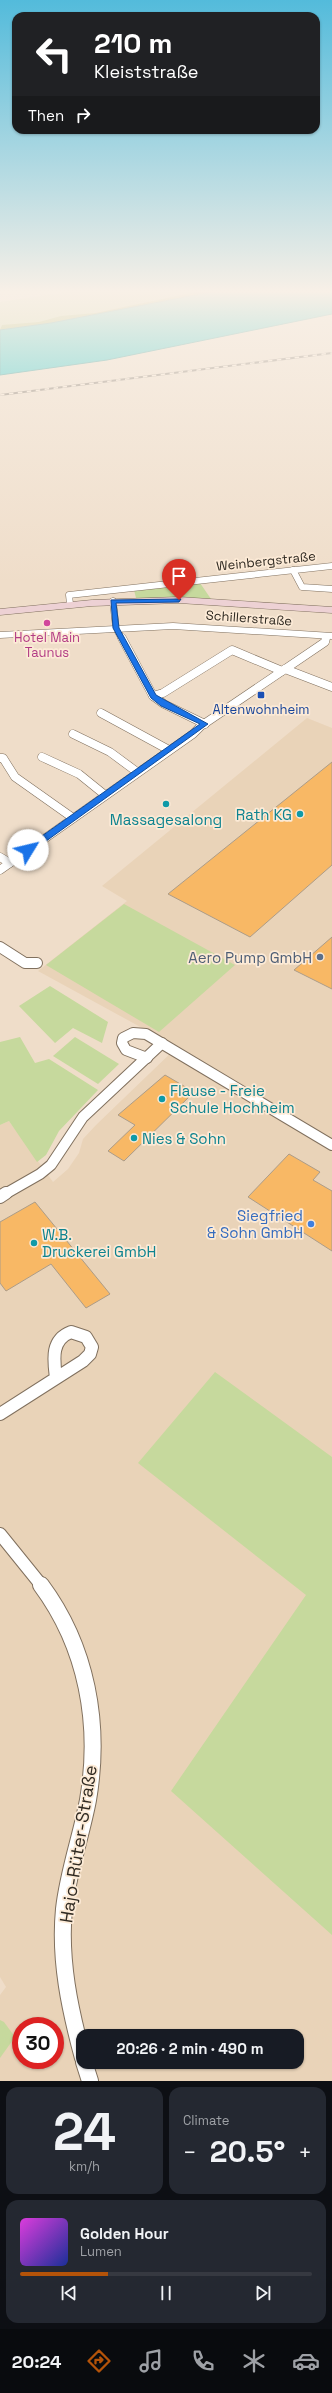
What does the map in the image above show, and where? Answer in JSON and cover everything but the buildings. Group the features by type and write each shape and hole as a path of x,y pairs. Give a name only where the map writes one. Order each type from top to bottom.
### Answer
{"main road":[{"path":"0,612 113,601 204,601 332,610"}],"street":[{"name":"Weinbergstraße","path":"70,604 69,595 332,566"},
{"path":"292,570 302,587 332,589"},
{"path":"113,601 116,628 153,696 164,704 205,724"},
{"name":"Schillerstraße","path":"0,635 173,626 329,636"},
{"path":"0,870 205,724 325,642 329,636"},
{"path":"153,696 166,692 232,650 332,687"},
{"path":"101,713 169,750"},
{"path":"73,734 110,752 138,772"},
{"path":"42,757 79,774 105,795"},
{"path":"2,758 15,777 73,818"},
{"path":"0,857 10,863"},
{"path":"0,947 25,963 37,963"},
{"path":"147,1058 126,1050 122,1043 123,1038 127,1034 139,1032 162,1043 332,1145"},
{"path":"0,1197 40,1174 51,1165 83,1117 162,1043"},
{"path":"0,1414 56,1378"},
{"name":"Hajo-Rüter-Straße","path":"0,1534 60,1611 76,1647 88,1697 92,1734 90,1784 64,1910 64,1964 70,2012 76,2033"},
{"path":"86,2069 90,2081"}],"shaded area":[{"path":"307,718 332,728 332,2081 0,2081 0,1995 6,1987 0,1977 0,1125 9,1121 53,1182 68,1169 79,1153 83,1139 177,1047 38,971 127,901 102,886"}],"green space":[{"path":"200,583 211,599 136,598 134,590"},
{"path":"124,904 235,965 159,1032 46,965"},
{"path":"50,986 108,1022 102,1043 73,1028 55,1043 19,1006"},
{"path":"20,1037 35,1063 49,1059 98,1090 59,1131 46,1155 37,1162 9,1121 0,1125 0,1042"},
{"path":"75,1037 119,1064 98,1084 53,1056"},
{"path":"215,1372 332,1457 332,1935 171,1791 306,1595 138,1463"},
{"path":"0,2020 4,2022 12,2033 12,2041 0,2058"}],"railway":[{"path":"0,395 54,388"}],"place":[{"name":"Hotel Main Taunus","path":"47,623"},
{"name":"Altenwohnheim","path":"261,695"},
{"name":"Massagesalong","path":"166,804"},
{"name":"Rath KG","path":"300,814"},
{"name":"Aero Pump GmbH","path":"320,957"},
{"name":"Flause - Freie Schule Hochheim","path":"162,1099"},
{"name":"Nies & Sohn","path":"134,1138"},
{"name":"Siegfried & Sohn GmbH","path":"311,1224"},
{"name":"W.B. Druckerei GmbH","path":"34,1243"}],"route":[{"path":"28,850 205,724 155,699 147,687 116,628 113,601 179,600"}]}
